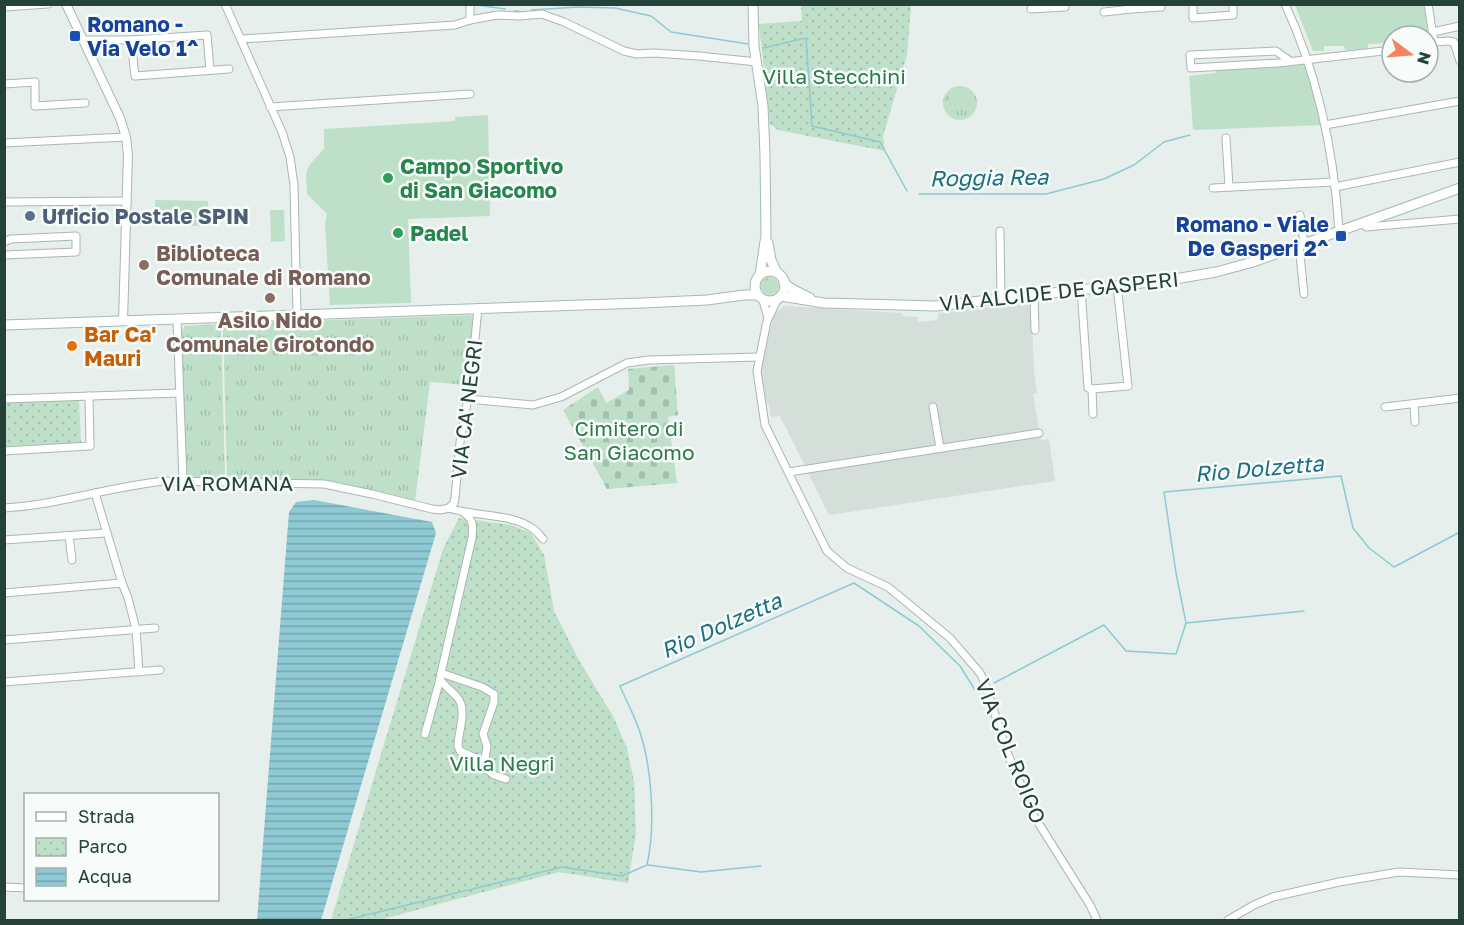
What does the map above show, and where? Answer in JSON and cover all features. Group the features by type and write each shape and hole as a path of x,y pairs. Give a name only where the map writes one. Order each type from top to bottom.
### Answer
{"main road":[{"path":"753,4 754,46 763,106 766,235 762,269 758,278 760,297"},
{"name":"VIA ALCIDE DE GASPERI","path":"779,298 824,303 915,306 1034,296 1216,272 1234,268 1460,188"},
{"path":"4,325 712,299 744,294 773,301 779,298 784,283 771,261 766,235"},
{"path":"712,299 744,289 768,272 777,273"},
{"name":"VIA ALCIDE DE GASPERI","path":"784,283 824,303"}],"street":[{"path":"4,7 48,4"},
{"path":"66,4 85,40 120,118 126,137 128,155 123,321"},
{"path":"225,4 285,140 292,166 297,315"},
{"path":"470,4 470,20"},
{"path":"1031,9 1065,7 1065,4"},
{"path":"1193,4 1193,18 1233,15 1233,4"},
{"path":"1285,4 1307,59 1325,125 1339,230"},
{"path":"1428,4 1432,24"},
{"path":"1104,12 1131,7 1161,7"},
{"path":"240,39 455,25 497,15 542,14 552,16 630,53 699,56 757,62"},
{"path":"1440,30 1460,26"},
{"path":"85,40 131,40 207,35 210,70"},
{"path":"131,40 135,76 229,69"},
{"path":"1440,41 1454,42 1460,61"},
{"path":"1290,61 1276,51 1190,55 1191,68 1278,63 1380,51"},
{"path":"1278,63 1282,55"},
{"path":"4,84 35,82 35,106 84,103"},
{"path":"270,107 470,94"},
{"path":"1325,125 1460,100"},
{"path":"4,143 126,137"},
{"path":"1226,138 1229,187"},
{"path":"1213,188 1334,184 1460,162"},
{"path":"4,202 127,201"},
{"path":"1300,215 1304,294"},
{"path":"1363,223 1366,226 1381,226 1460,219"},
{"path":"1000,231 1001,299"},
{"path":"4,242 11,239 76,236 76,252 4,255"},
{"path":"1081,289 1087,385 1092,389 1128,386 1117,285"},
{"path":"1034,296 1035,330"},
{"name":"VIA COL ROIGO","path":"760,297 768,318"},
{"name":"VIA COL ROIGO","path":"779,298 768,318 758,357 757,371 765,425 827,550 847,568 888,587 950,638 980,672 986,684 1006,752 1034,816 1097,921"},
{"name":"VIA CA' NEGRI","path":"449,508 455,498 459,442 468,399 478,308"},
{"path":"177,319 183,481"},
{"path":"468,399 533,405 561,397 627,363 649,360 758,357"},
{"path":"1092,389 1093,414"},
{"path":"4,399 179,393"},
{"path":"4,451 90,446 89,396"},
{"path":"1385,407 1460,398"},
{"path":"1414,404 1415,422"},
{"path":"933,407 940,448"},
{"path":"789,472 1039,433"},
{"name":"VIA ROMANA","path":"4,508 37,505 147,483 183,481 324,484 432,509 449,508 464,513 520,522 533,528 543,539"},
{"path":"95,494 128,598 135,629 139,672"},
{"path":"425,734 472,538 473,524 464,513"},
{"path":"4,540 106,533"},
{"path":"69,536 72,560"},
{"path":"4,593 122,583"},
{"path":"4,640 155,628"},
{"path":"4,682 160,670"},
{"path":"440,676 482,687 494,694 494,702 483,734 488,746 485,758 487,766"},
{"path":"440,676 445,687 459,700 460,751 480,760 494,775 506,779"},
{"path":"1228,921 1254,905 1274,897 1339,882 1399,872 1460,875"},
{"path":"4,887 24,888"}],"shaded area":[{"path":"1031,302 1037,393 1033,394 1041,440 1049,439 1055,481 829,515 780,416 771,417 769,405 764,400 761,367 775,310 778,311 784,306 902,313 902,316 918,317 918,322 937,320 939,313"}],"green space":[{"name":"Villa Stecchini","path":"801,5 911,5 907,55 883,136 885,151 778,130 770,124 759,24 802,21"},
{"path":"1295,5 1427,5 1429,24 1380,24 1380,43 1368,44 1368,49 1345,50 1344,46 1324,46 1324,51 1313,51"},
{"path":"1305,63 1323,125 1193,130 1189,76 1216,73 1216,68"},
{"path":"960,86 972,91 977,103 972,115 960,120 948,115 943,103 948,91"},
{"path":"488,115 490,216 408,219 411,303 330,305 325,224 327,214 307,194 306,178 310,165 324,149 324,129 455,121 455,117"},
{"path":"155,200 208,201 208,226 155,225"},
{"path":"270,210 284,210 285,241 271,242"},
{"path":"770,277 778,282 779,286 774,294 770,295 762,290 761,286 766,278"},
{"path":"470,315 474,323 468,383 466,385 430,382 415,501 342,483 227,479 223,324"},
{"path":"221,324 225,479 188,478 186,474 181,331 184,326"},
{"name":"Cimitero di San Giacomo","path":"674,365 678,415 668,417 677,483 607,489 563,410 598,387 606,403 629,390 628,369"},
{"path":"79,400 81,444 5,446 4,402"},
{"name":"Villa Negri","path":"459,518 511,525 531,533 544,555 554,611 580,662 613,716 627,748 634,782 636,834 628,883 559,872 379,920 331,920 443,549"}],"water":[{"path":"314,500 432,522 436,533 321,920 257,920 289,512 296,502"}],"waterway":[{"name":"Roggia Rea","path":"477,5 505,9"},
{"name":"Roggia Rea","path":"531,10 578,7 615,8 651,16 671,32 748,44"},
{"name":"Roggia Rea","path":"514,11 524,12"},
{"name":"Roggia Rea","path":"763,48 806,38 812,126 880,142 907,191"},
{"name":"Roggia Rea","path":"919,194 1046,194 1104,179 1134,165 1164,142 1190,135"},
{"name":"Rio Dolzetta","path":"1186,623 1164,492 1341,476 1353,528 1369,548 1394,567 1460,532"},
{"name":"Rio Dolzetta","path":"346,920 562,867 622,876 647,865 652,813 649,775 642,739 620,686 854,583 919,626 960,666 975,690"},
{"name":"Rio Dolzetta","path":"994,683 1104,625 1126,651 1176,654 1186,623 1304,611"},
{"name":"Rio Dolzetta","path":"648,865 701,872 761,866"}],"place":[{"name":"Romano - Via Velo 1^","path":"75,36"},
{"name":"Campo Sportivo di San Giacomo","path":"388,178"},
{"name":"Ufficio Postale SPIN","path":"30,216"},
{"name":"Padel","path":"398,233"},
{"name":"Romano - Viale De Gasperi 2^","path":"1341,236"},
{"name":"Biblioteca Comunale di Romano","path":"144,265"},
{"name":"Asilo Nido Comunale Girotondo","path":"270,298"},
{"name":"Bar Ca' Mauri","path":"72,346"}]}
